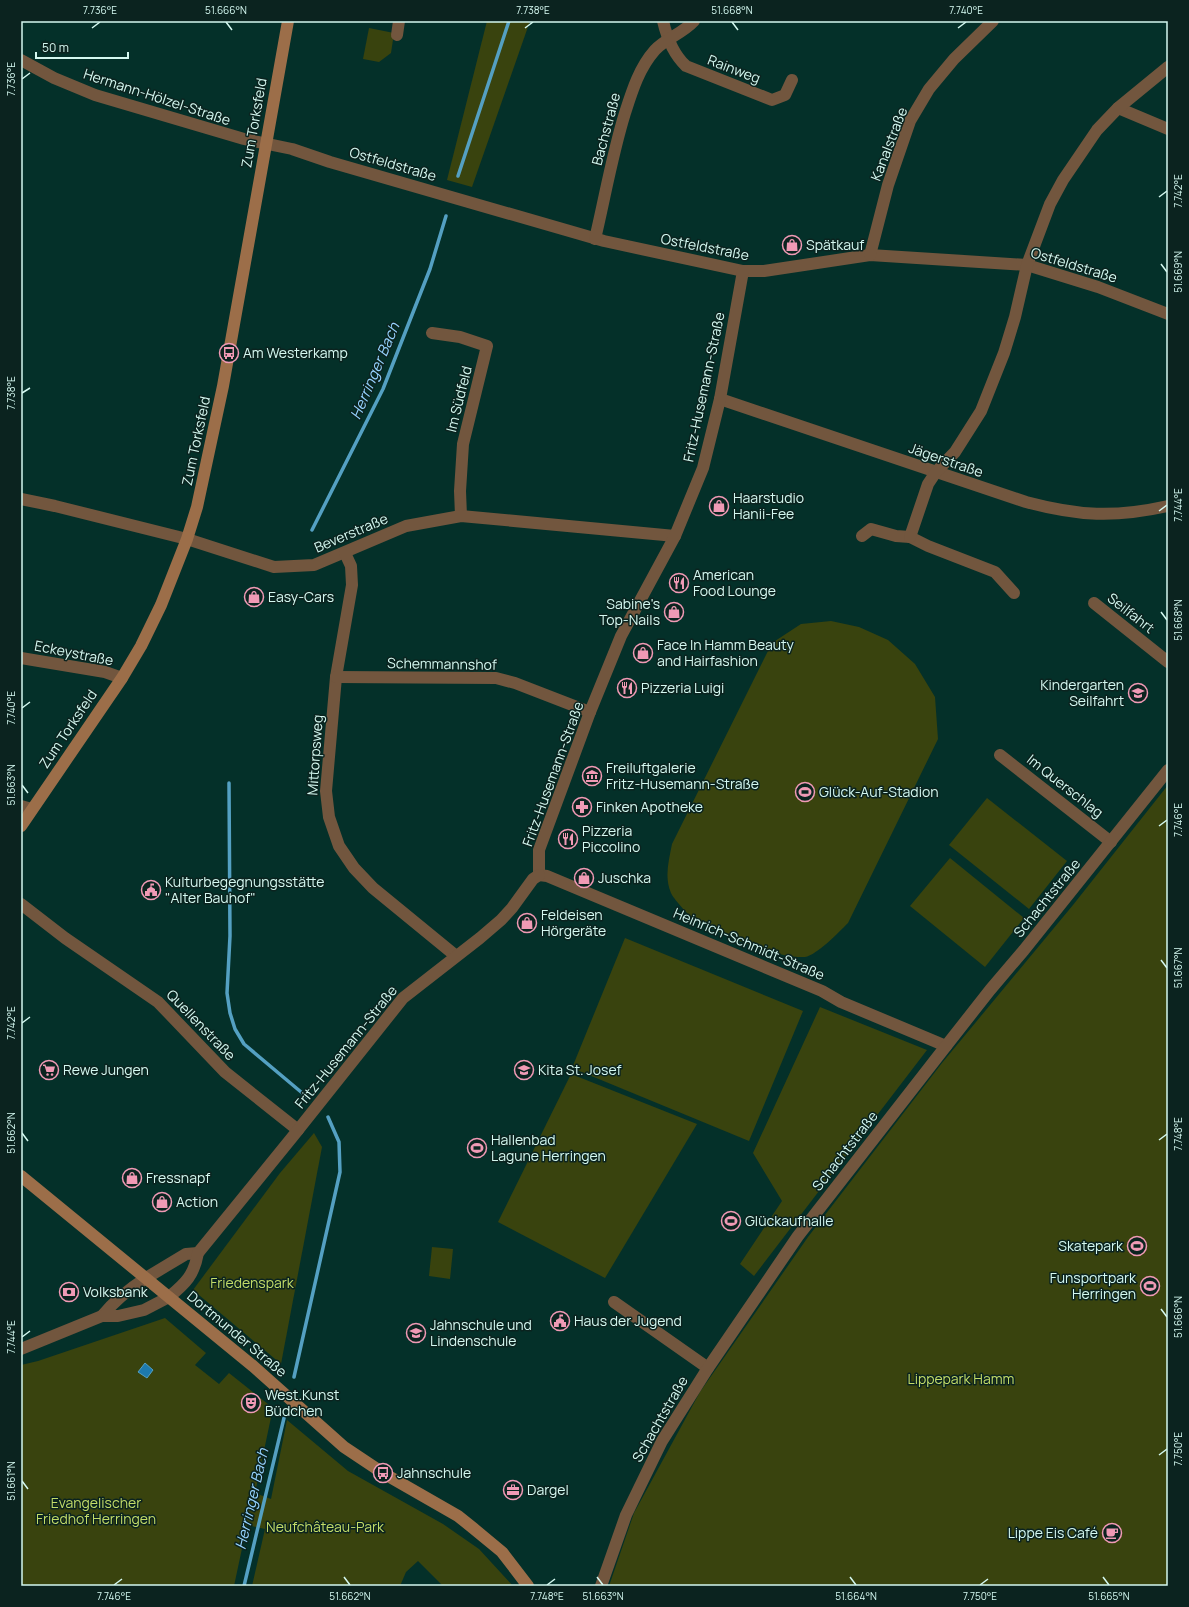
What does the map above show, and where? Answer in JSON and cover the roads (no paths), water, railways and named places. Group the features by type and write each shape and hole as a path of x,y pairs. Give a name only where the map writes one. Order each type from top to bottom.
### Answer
{"main road":[{"name":"Zum Torksfeld","path":"21,826 26,808 122,678 141,646 161,605 187,539 197,507 223,386 288,21"},
{"name":"Dortmunder Straße","path":"21,1176 257,1369 344,1447 383,1473 458,1516 473,1528 502,1552 528,1586"}],"street":[{"path":"397,35 399,21"},
{"path":"663,21 669,40"},
{"name":"Bachstraße","path":"595,239 614,147 634,83 654,50 686,29 694,21"},
{"name":"Kanalstraße","path":"870,256 888,185 910,121 929,89 964,48 993,21"},
{"name":"Rainweg","path":"669,40 678,58 686,66 772,100 785,95 792,80"},
{"name":"Hermann-Hölzel-Straße","path":"21,60 54,78 95,95 228,135 266,144"},
{"path":"910,537 928,484 936,472 955,452 981,411 1006,346 1015,317 1027,265 1050,204 1063,180 1097,130 1118,108 1168,67"},
{"path":"1118,108 1168,129"},
{"name":"Ostfeldstraße","path":"266,144 292,149 330,162 595,239 743,272 764,271 870,256 1027,265 1098,287 1168,314"},
{"name":"Fritz-Husemann-Straße","path":"102,1316 118,1316 144,1310 169,1297 190,1276 196,1266 198,1253 403,998 501,920 512,908 533,879 539,875 539,850 590,712 622,636 675,536 703,468 720,399 743,272"},
{"name":"Im Südfeld","path":"432,333 460,337 487,346 463,444 460,491 461,516"},
{"name":"Jägerstraße","path":"720,399 1026,502 1056,510 1110,515 1144,511 1168,506"},
{"name":"Beverstraße","path":"21,499 187,539 274,567 314,565 406,526 461,516 675,536"},
{"path":"862,536 871,529 896,536 910,537 928,546 995,572 1014,593"},
{"name":"Mittorpsweg","path":"345,553 351,566 352,585 336,677 326,791 329,817 339,846 354,868 372,888 456,956"},
{"name":"Seilfahrt","path":"1094,603 1168,662"},
{"name":"Eckeystraße","path":"21,658 105,672 122,678"},
{"name":"Schemmannshof","path":"336,677 496,678 515,683 590,712"},
{"name":"Im Querschlag","path":"1000,755 1111,842"},
{"name":"Schachtstraße","path":"601,1586 626,1515 662,1441 708,1368 798,1236 946,1046 1168,770"},
{"name":"Heinrich-Schmidt-Straße","path":"539,875 547,876 569,885 822,991 841,1002 946,1046"},
{"name":"Quellenstraße","path":"21,904 65,938 158,1002 225,1072 298,1130"},
{"path":"21,1349 102,1316 111,1304 146,1278 186,1254 198,1253"},
{"path":"614,1302 708,1368"}],"water":[{"path":"145,1363 153,1370 147,1378 138,1372"}],"waterway":[{"name":"Herringer Bach","path":"458,176 509,21"},
{"name":"Herringer Bach","path":"312,530 383,389 430,269 446,216"},
{"name":"Herringer Bach","path":"229,783 230,936 227,993 230,1013 235,1029 244,1044 307,1097"},
{"name":"Herringer Bach","path":"294,1377 340,1172 339,1142 328,1117"},
{"name":"Herringer Bach","path":"244,1586 284,1418"}],"place":[{"name":"Spätkauf","path":"792,245"},
{"name":"Am Westerkamp","path":"229,353"},
{"name":"Haarstudio Hanii-Fee","path":"719,506"},
{"name":"American Food Lounge","path":"679,583"},
{"name":"Easy-Cars","path":"254,597"},
{"name":"Sabine's Top-Nails","path":"674,612"},
{"name":"Face In Hamm Beauty and Hairfashion","path":"643,653"},
{"name":"Pizzeria Luigi","path":"627,688"},
{"name":"Kindergarten Seilfahrt","path":"1138,693"},
{"name":"Freiluftgalerie Fritz-Husemann-Straße","path":"592,776"},
{"name":"Glück-Auf-Stadion","path":"805,792"},
{"name":"Finken Apotheke","path":"582,807"},
{"name":"Pizzeria Piccolino","path":"568,839"},
{"name":"Juschka","path":"584,878"},
{"name":"Kulturbegegnungsstätte \"Alter Bauhof\"","path":"151,890"},
{"name":"Feldeisen Hörgeräte","path":"527,923"},
{"name":"Rewe Jungen","path":"49,1070"},
{"name":"Kita St. Josef","path":"524,1070"},
{"name":"Hallenbad Lagune Herringen","path":"477,1148"},
{"name":"Fressnapf","path":"132,1178"},
{"name":"Action","path":"162,1202"},
{"name":"Glückaufhalle","path":"731,1221"},
{"name":"Skatepark","path":"1137,1246"},
{"name":"Funsportpark Herringen","path":"1150,1286"},
{"name":"Volksbank","path":"69,1292"},
{"name":"Haus der Jugend","path":"560,1321"},
{"name":"Jahnschule und Lindenschule","path":"416,1333"},
{"name":"West.Kunst Büdchen","path":"251,1403"},
{"name":"Jahnschule","path":"383,1473"},
{"name":"Dargel","path":"513,1490"},
{"name":"Lippe Eis Café","path":"1112,1533"}],"park label":[{"name":"Friedenspark","path":"252,1283"},
{"name":"Lippepark Hamm","path":"961,1379"},
{"name":"Evangelischer Friedhof Herringen","path":"96,1512"},
{"name":"Neufchâteau-Park","path":"325,1527"}]}
